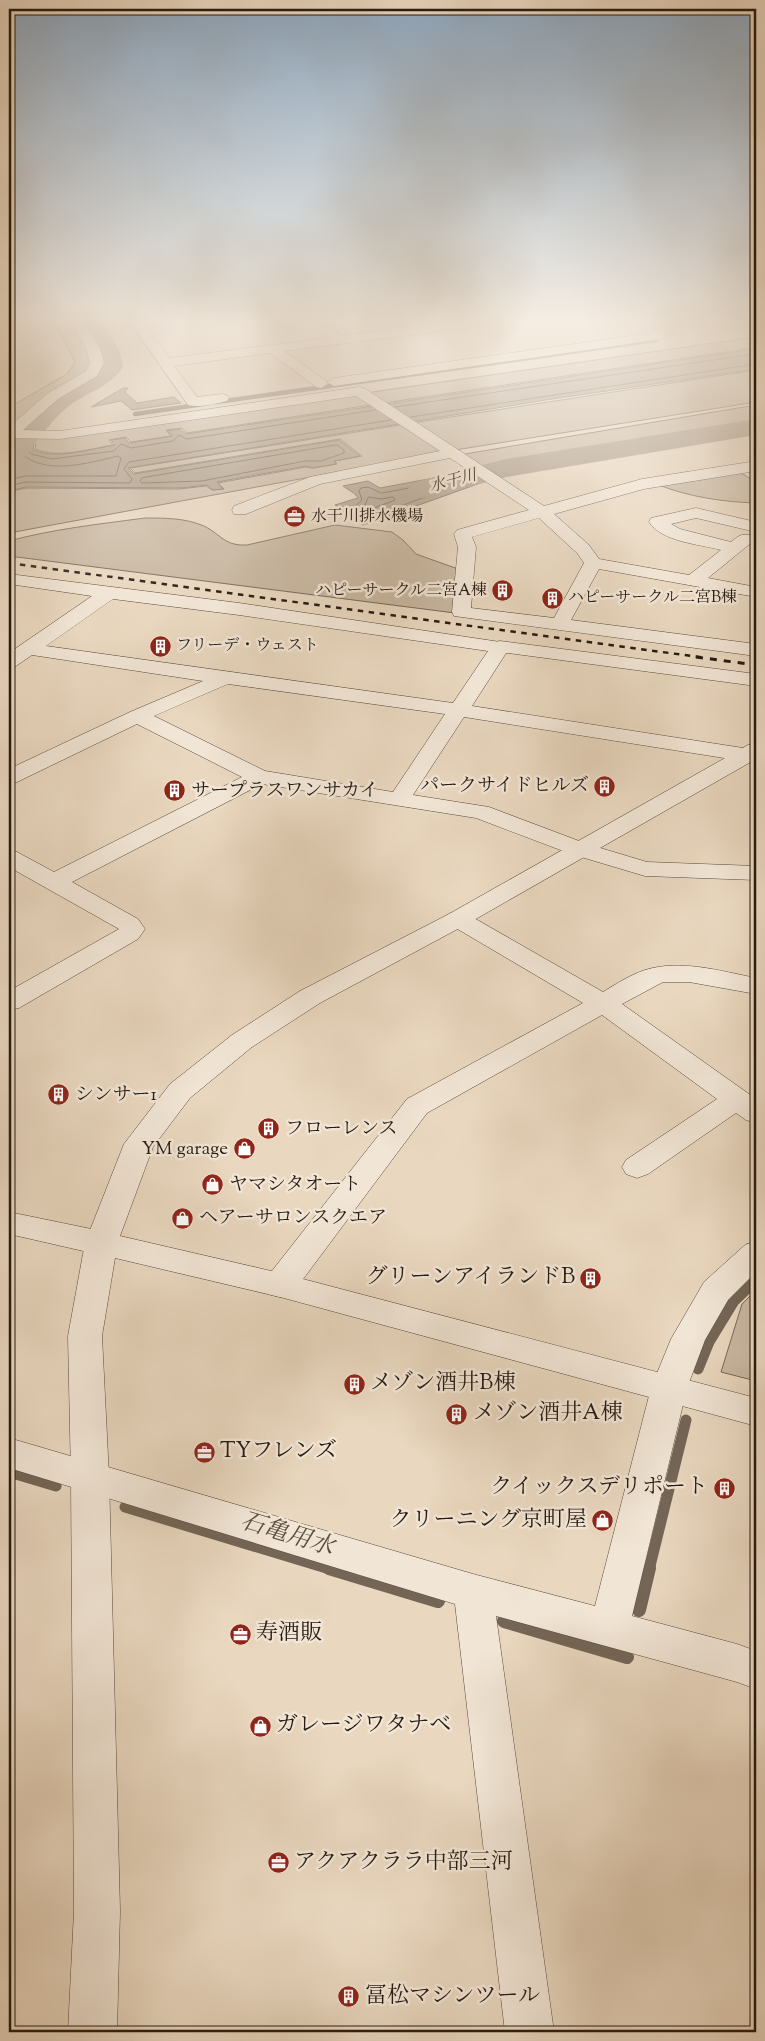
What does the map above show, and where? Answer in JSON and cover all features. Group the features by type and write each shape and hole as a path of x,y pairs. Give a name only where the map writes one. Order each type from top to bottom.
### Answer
{"street":[{"path":"9,434 33,413"},
{"path":"9,434 60,435 208,413"},
{"path":"393,413 542,512 583,549 593,563 756,592"},
{"path":"240,510 316,480 454,453"},
{"path":"756,466 642,484 463,534 467,547 461,612 756,650"},
{"path":"734,548 674,533 657,522 696,512 756,526"},
{"path":"694,581 756,531"},
{"path":"560,624 593,563"},
{"path":"9,579 239,609 500,647 756,680"},
{"path":"9,662 109,593"},
{"path":"399,800 500,647"},
{"path":"29,649 753,754"},
{"path":"9,777 138,716 226,678"},
{"path":"138,716 259,777 481,812 579,849 645,869 756,873"},
{"path":"92,2032 96,1911 90,1476 85,1336 101,1243 139,1144 180,1091 242,1041 310,997 458,919 579,849 753,754"},
{"path":"54,882 259,777"},
{"path":"9,857 130,924 132,929 129,934 9,1002"},
{"path":"458,919 603,1003 747,1106 638,1167"},
{"path":"280,1285 417,1106 654,975 678,973 756,986"},
{"path":"9,1223 280,1285 756,1412"},
{"path":"609,1629 669,1388 688,1339 716,1291 756,1253"},
{"path":"9,1453 473,1592 756,1670"},
{"path":"473,1592 529,2032"}],"shaded area":[{"path":"9,413 32,413 9,429"},
{"path":"217,413 316,413 187,433 182,428 166,430 171,436 131,442 126,437 109,440 113,445 63,453 44,452 35,449 36,444 30,444 36,438"},
{"path":"475,413 685,413 455,450 412,423"},
{"path":"707,413 756,413 756,420 482,467 463,456 465,454"},
{"path":"400,425 439,449 440,453 9,533 9,492 26,488 179,489 206,486 212,490 224,489 218,483 306,467 313,468 337,464 335,461 362,456 340,439 135,473 130,468"},
{"path":"741,473 756,482 756,503 707,498 682,493 659,485"},
{"path":"145,518 175,519 197,523 210,529 228,542 239,545 247,545 335,525 392,532 403,540 416,554 458,569 455,613 9,556 9,541 60,530"},
{"path":"756,1290 756,1381 721,1372 742,1304"}],"water":[{"path":"325,413 464,413 128,468 134,474 339,440 360,456 334,461 336,464 312,468 306,466 217,482 223,489 213,490 207,485 180,488 26,487 9,491 9,444 12,444 17,438 33,439 27,445 34,445 33,450 42,453 63,454 115,445 111,440 125,438 129,443 173,436 167,431 180,429 186,434"},
{"path":"471,471 486,481 363,525 335,505 358,498 343,486 368,481 380,488"}],"waterway":[{"path":"9,460 22,441 48,413"},
{"path":"135,414 140,413"},
{"name":"水干川","path":"423,489 506,468 756,427"},
{"name":"石亀用水","path":"698,1369 709,1342 734,1301 756,1280"},
{"name":"石亀用水","path":"649,1570 686,1420"},
{"name":"石亀用水","path":"9,1472 56,1486"},
{"name":"石亀用水","path":"125,1507 333,1570"},
{"name":"石亀用水","path":"329,1568 438,1601"},
{"name":"石亀用水","path":"639,1610 649,1568"},
{"name":"石亀用水","path":"504,1621 627,1657"}],"railway":[{"path":"9,563 706,658"},
{"path":"696,657 756,665"}],"place":[{"name":"水干川排水機場","path":"295,517"},
{"name":"ハピーサークル二宮A棟","path":"503,591"},
{"name":"ハピーサークル二宮B棟","path":"552,598"},
{"name":"フリーデ・ウェスト","path":"160,646"},
{"name":"パークサイドヒルズ","path":"605,786"},
{"name":"サープラスワンサカイ","path":"175,791"},
{"name":"シンサー1","path":"59,1095"},
{"name":"フローレンス","path":"269,1129"},
{"name":"YM garage","path":"244,1149"},
{"name":"ヤマシタオート","path":"213,1185"},
{"name":"ヘアーサロンスクエア","path":"183,1218"},
{"name":"グリーンアイランドB","path":"591,1278"},
{"name":"メゾン酒井B棟","path":"354,1384"},
{"name":"メゾン酒井A棟","path":"457,1414"},
{"name":"TYフレンズ","path":"204,1452"},
{"name":"クイックスデリポート","path":"724,1488"},
{"name":"クリーニング京町屋","path":"603,1521"},
{"name":"寿酒販","path":"240,1634"},
{"name":"ガレージワタナベ","path":"260,1726"},
{"name":"アクアクララ中部三河","path":"278,1863"},
{"name":"冨松マシンツール","path":"349,1997"}]}
